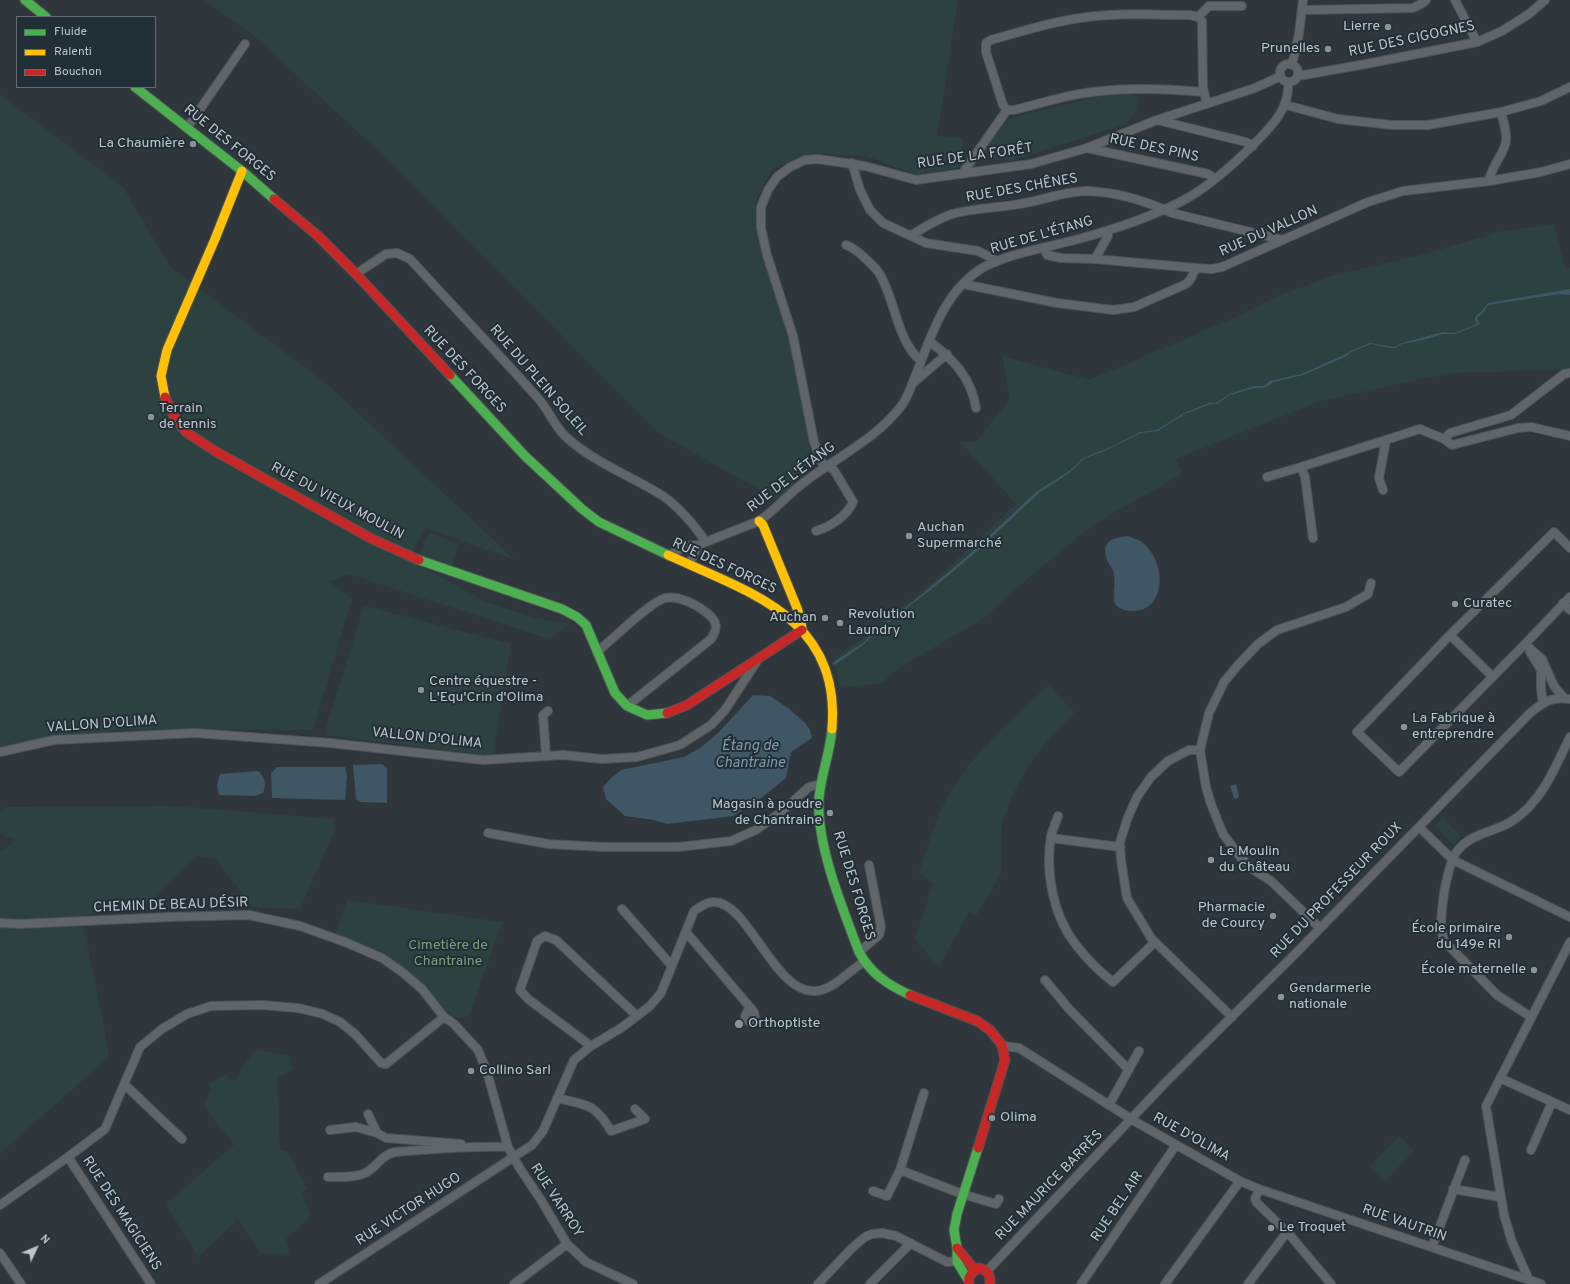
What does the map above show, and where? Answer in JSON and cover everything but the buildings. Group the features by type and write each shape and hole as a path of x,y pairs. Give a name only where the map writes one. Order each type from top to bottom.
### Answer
{"main road":[{"path":"25,0 45,16"},
{"name":"RUE DES FORGES","path":"136,88 242,171 313,232 356,274 525,456 569,498 599,522 774,605 802,630 820,657 828,675 833,696 834,712 832,732 820,784 820,811 824,842 831,870 859,952 864,962 883,981 898,989 982,1024 994,1034 1004,1046"},
{"name":"RUE DU VIEUX MOULIN","path":"242,171 215,239 167,350 161,376 166,401 174,416 186,432 372,539 411,557 562,609 578,617 586,625 615,693 627,706 647,714 670,713 688,706 758,659"},
{"path":"759,522 763,525 797,608 801,620 802,630"},
{"name":"VALLON D'OLIMA","path":"758,659 802,630"},
{"path":"969,1282 957,1262 957,1248 954,1230 962,1194 1005,1060 1004,1046"},
{"path":"957,1248 974,1269"},
{"path":"969,1282 970,1274 974,1269 981,1268 987,1271 991,1279 990,1284"}],"street":[{"path":"1292,65 1299,34 1304,0"},
{"path":"1302,10 1360,4 1413,8 1426,0"},
{"path":"1455,0 1477,42"},
{"name":"RUE DES CIGOGNES","path":"1298,76 1477,42 1502,31 1529,14 1545,0"},
{"path":"1198,17 1209,6 1242,6"},
{"path":"1007,110 1003,105 986,52 986,43 991,40 1054,22 1081,18 1123,15 1190,15 1198,17 1202,21 1204,92 1207,104"},
{"path":"187,128 245,44"},
{"path":"1286,65 1292,65 1297,69 1298,76 1293,81 1288,82 1283,80 1280,76 1281,70 1286,65"},
{"name":"RUE DE LA FORÊT","path":"816,531 825,528 850,510 853,502 834,470 822,464 814,442 793,336 761,228 761,207 768,190 777,177 790,167 805,160 818,159 852,163 916,180 1031,164 1087,148 1157,120 1255,88 1280,76"},
{"name":"RUE DE L'ÉTANG","path":"670,557 686,546 698,545 759,522 797,488 873,435 888,421 903,403 936,322 950,299 974,274 996,262 1108,231 1185,199 1214,178 1253,146 1270,128 1286,105 1288,82"},
{"path":"1286,105 1338,119 1392,125 1428,124 1501,112 1541,101 1570,87"},
{"path":"1007,110 1014,110 1074,95 1102,91 1178,90 1204,92"},
{"path":"962,174 1007,110"},
{"path":"1489,181 1492,168 1507,141 1501,112"},
{"path":"1157,120 1246,142 1253,146"},
{"name":"RUE DES PINS","path":"1087,148 1208,174 1214,178"},
{"path":"852,163 860,190 870,210 883,223 912,235 926,243 978,251 992,258 996,262"},
{"name":"RUE DU VALLON","path":"1044,248 1046,255 1061,258 1095,259 1212,269 1222,267 1368,202 1403,191 1489,181 1541,172 1570,164"},
{"name":"RUE DES CHÊNES","path":"912,235 927,225 952,214 1029,202 1068,193 1087,192 1111,195 1155,205 1172,213 1283,240"},
{"path":"1095,259 1108,236 1108,231"},
{"path":"846,245 854,248 878,271 886,287 895,315 912,354 921,361"},
{"name":"RUE DU PLEIN SOLEIL","path":"356,274 386,254 397,253 410,259 538,398 564,435 604,465 663,496 694,526 706,542"},
{"path":"963,284 1057,303 1112,310 1134,307 1186,284 1190,280 1196,268"},
{"path":"929,341 947,354 965,375 974,397 976,408"},
{"path":"912,384 947,354"},
{"path":"1444,439 1450,433 1511,415 1564,374 1570,373"},
{"path":"1267,477 1420,429 1444,439 1452,445 1518,428 1531,427 1570,436"},
{"path":"1383,490 1379,478 1386,440"},
{"path":"1301,467 1305,477 1313,538"},
{"path":"1570,548 1554,532 1450,635 1357,732 1399,772 1526,644 1570,597"},
{"path":"689,565 698,545"},
{"path":"1320,928 1271,881 1254,870 1242,859 1223,834 1206,787 1200,750 1209,713 1224,682 1238,664 1253,649 1276,630 1346,607 1368,594 1370,583"},
{"path":"598,651 652,606 664,598 674,597 699,606 711,616 716,624 716,631 711,639 627,706"},
{"path":"1563,603 1570,610"},
{"path":"1450,635 1493,677"},
{"path":"1526,644 1542,659 1554,686 1567,698"},
{"path":"1526,644 1541,670 1541,690 1543,702"},
{"name":"VALLON D'OLIMA","path":"0,752 54,740 195,733 330,743 483,760 563,755 602,759 637,757 680,745 711,725 725,710 758,659"},
{"name":"RUE DU PROFESSEUR ROUX","path":"1132,1119 1165,1083 1320,928 1530,713 1543,702 1551,698 1567,698"},
{"path":"546,756 543,715 548,711"},
{"path":"1531,1017 1497,995 1444,941 1441,930 1444,889 1457,850 1476,836 1509,823 1534,802 1543,789 1570,737"},
{"path":"1200,750 1189,750 1168,761 1151,777 1134,804 1128,817 1120,847 1127,898 1154,943 1232,1017"},
{"path":"488,833 548,844 604,847 678,847 731,841 756,830 810,787 820,784"},
{"path":"1058,816 1051,838 1049,864 1053,894 1060,920 1075,945 1113,982 1154,943"},
{"path":"1419,827 1453,860 1570,917"},
{"path":"1051,838 1120,847"},
{"path":"859,952 879,935 881,927 870,864"},
{"name":"RUE VICTOR HUGO","path":"319,1284 532,1145 543,1130 574,1060 591,1046 638,1016 650,1006 661,993 694,911 703,905 712,902 722,902 734,910 783,976 797,987 813,992 826,989 853,968 864,962"},
{"path":"622,910 672,966"},
{"name":"CHEMIN DE BEAU DÉSIR","path":"0,923 20,924 249,915 300,926 345,942 382,958 422,989"},
{"path":"686,932 750,1007"},
{"path":"591,1046 528,999 520,990 537,941 545,936 556,940 638,1016"},
{"path":"1530,1282 1512,1242 1500,1197 1486,1106 1531,1017 1569,947"},
{"path":"1045,980 1069,1008 1129,1070"},
{"name":"RUE VARROY","path":"422,989 444,1016 454,1024 478,1050 487,1072 508,1147 566,1244 586,1262 633,1284"},
{"path":"0,1205 68,1157 105,1128 140,1047 168,1025 187,1014 211,1006 262,1005 298,1008 323,1014 340,1022 355,1034 381,1063 386,1064 444,1016"},
{"name":"RUE D'OLIMA","path":"1004,1046 1019,1048 1176,1145 1240,1181 1259,1189"},
{"path":"1109,1105 1139,1051"},
{"path":"1500,1078 1570,1110"},
{"path":"124,1084 182,1139"},
{"path":"873,1191 887,1196 900,1170 924,1093"},
{"path":"557,1098 593,1108 602,1116 611,1131 645,1119 635,1109"},
{"path":"1531,1150 1552,1102"},
{"path":"368,1114 377,1133"},
{"name":"RUE MAURICE BARRÈS","path":"987,1271 1132,1119"},
{"path":"330,1130 356,1127 377,1133 386,1138 405,1141 454,1143 472,1146"},
{"name":"RUE BEL AIR","path":"1081,1284 1176,1145"},
{"path":"328,1177 342,1178 366,1173 387,1153 472,1146 508,1147"},
{"name":"RUE DES MAGICIENS","path":"68,1157 151,1284"},
{"path":"1432,1247 1465,1160"},
{"path":"900,1170 962,1194 996,1204 999,1199"},
{"path":"1165,1284 1240,1181"},
{"path":"1259,1189 1255,1199 1257,1203 1287,1232 1331,1284"},
{"name":"RUE VAUTRIN","path":"1259,1189 1432,1247 1530,1282 1541,1284"},
{"path":"1453,1189 1500,1197"},
{"path":"1248,1284 1287,1232"},
{"path":"818,1284 852,1248 865,1237 882,1233 896,1236 947,1262 966,1260"},
{"path":"870,1284 911,1243"},
{"path":"514,1284 566,1244"},
{"path":"0,1254 21,1284"}],"green space":[{"path":"204,0 958,0 937,136 963,138 962,167 917,175 866,156 811,153 772,169 755,203 795,349 813,466 782,502 660,434 372,145 252,34"},
{"path":"1124,94 1139,97 1136,111 1126,124 1010,161 990,158 983,150 1010,118 1102,96"},
{"path":"0,95 123,187 170,267 328,385 515,560 426,528 408,559 486,602 539,619 570,624 549,639 349,574 329,582 352,598 313,730 126,729 0,748"},
{"path":"1554,224 1566,269 1570,268 1570,368 1557,370 1448,373 1321,401 1176,459 1182,474 1094,524 1032,575 984,618 897,669 882,683 840,688 834,658 862,639 938,578 1016,504 960,442 976,442 1010,399 1002,356 1089,380 1236,317 1276,297 1331,276 1421,255 1500,232"},
{"path":"429,533 458,544 452,566 419,555"},
{"name":"Centre équestre - L'Equ'Crin d'Olima","path":"364,606 511,644 493,756 324,735"},
{"path":"1049,685 1074,713 1050,738 1029,764 1013,794 1002,822 1001,874 976,916 969,911 939,967 915,939 933,884 919,873 932,833 941,810 951,792 975,758 1003,727"},
{"path":"171,806 335,819 333,834 300,909 253,907 215,859 197,856 150,901 81,916 109,1057 0,1153 0,852 16,840 0,834 0,810 6,807"},
{"path":"1443,818 1461,836 1453,844 1435,826"},
{"name":"Cimetière de Chantraine","path":"347,900 502,922 469,1016 449,1019 422,983 383,955 335,935"},
{"path":"255,1049 289,1056 293,1070 277,1077 280,1150 288,1152 307,1188 302,1194 311,1216 286,1239 290,1254 260,1253 238,1219 198,1257 166,1204 234,1145 203,1104 212,1090 208,1084 225,1075 234,1081"},
{"path":"1399,1136 1414,1151 1385,1181 1370,1166"}],"water":[{"path":"1570,289 1570,295 1560,294 1488,305 1484,312 1477,318 1480,324 1456,334 1443,334 1402,344 1395,348 1371,344 1303,375 1274,382 1264,388 1255,388 1230,395 1217,404 1211,404 1185,414 1158,431 1141,433 1104,451 1084,459 1069,473 1039,493 976,552 943,580 877,631 864,644 836,664 834,665 832,663 863,643 875,631 970,554 1036,492 1069,471 1083,458 1113,446 1140,432 1157,430 1182,414 1209,403 1216,403 1229,394 1254,386 1264,386 1270,381 1301,374 1370,343 1394,347 1402,343 1443,332 1455,333 1477,324 1475,317 1488,303"},
{"path":"1128,536 1142,542 1148,548 1156,562 1160,579 1157,595 1152,604 1136,611 1125,610 1115,604 1114,574 1105,553 1107,543 1116,538"},
{"name":"Étang de Chantraine","path":"753,695 770,696 788,708 805,723 810,730 812,738 791,752 786,778 759,800 733,816 667,824 654,820 625,816 606,799 603,787 621,770 684,757 700,748 719,732"},
{"path":"382,764 387,768 387,803 361,802 356,799 353,765"},
{"path":"277,767 345,767 347,776 345,800 272,798 271,773"},
{"path":"258,771 265,781 263,793 255,796 219,795 217,785 220,774"},
{"path":"1236,784 1239,796 1237,799 1234,798 1230,786"}],"traffic: fast":[{"path":"25,0 45,16"},
{"path":"136,88 242,171 274,199"},
{"path":"450,375 525,456 582,509 599,522 668,555"},
{"path":"419,560 562,609 577,617 586,625 615,693 627,706 647,715 667,713"},
{"path":"832,729 819,798 819,816 826,856 859,952 875,973 887,983 910,995"},
{"path":"968,1280 957,1262 957,1248 954,1230 957,1214 978,1148"}],"traffic: slow":[{"path":"165,397 161,376 167,350 215,239 242,171"},
{"path":"759,521 763,525 797,608 801,620 802,630"},
{"path":"668,555 759,597 784,615 806,635 822,660 831,691 832,729"}],"traffic: jam":[{"path":"274,199 318,236 356,274 450,375"},
{"path":"165,397 174,416 186,432 215,451 372,539 419,560"},
{"path":"667,713 687,705 802,630"},
{"path":"910,995 977,1021 990,1030 1002,1045 1005,1060 978,1148"},
{"path":"957,1248 974,1269"},
{"path":"969,1284 969,1277 978,1268 988,1273 990,1284"}],"place":[{"name":"Lierre","path":"1388,27"},
{"name":"Prunelles","path":"1328,49"},
{"name":"La Chaumière","path":"193,144"},
{"name":"Terrain de tennis","path":"151,417"},
{"name":"Auchan Supermarché","path":"909,536"},
{"name":"Curatec","path":"1455,604"},
{"name":"Auchan","path":"825,618"},
{"name":"Revolution Laundry","path":"840,623"},
{"name":"Centre équestre - L'Equ'Crin d'Olima","path":"421,690"},
{"name":"La Fabrique à entreprendre","path":"1404,727"},
{"name":"Magasin à poudre de Chantraine","path":"830,813"},
{"name":"Le Moulin du Château","path":"1211,860"},
{"name":"Pharmacie de Courcy","path":"1273,916"},
{"name":"École primaire du 149e RI","path":"1509,937"},
{"name":"École maternelle","path":"1534,970"},
{"name":"Gendarmerie nationale","path":"1281,997"},
{"name":"Orthoptiste","path":"739,1024"},
{"name":"Collino Sarl","path":"471,1071"},
{"name":"Olima","path":"992,1118"},
{"name":"Le Troquet","path":"1271,1228"}]}
